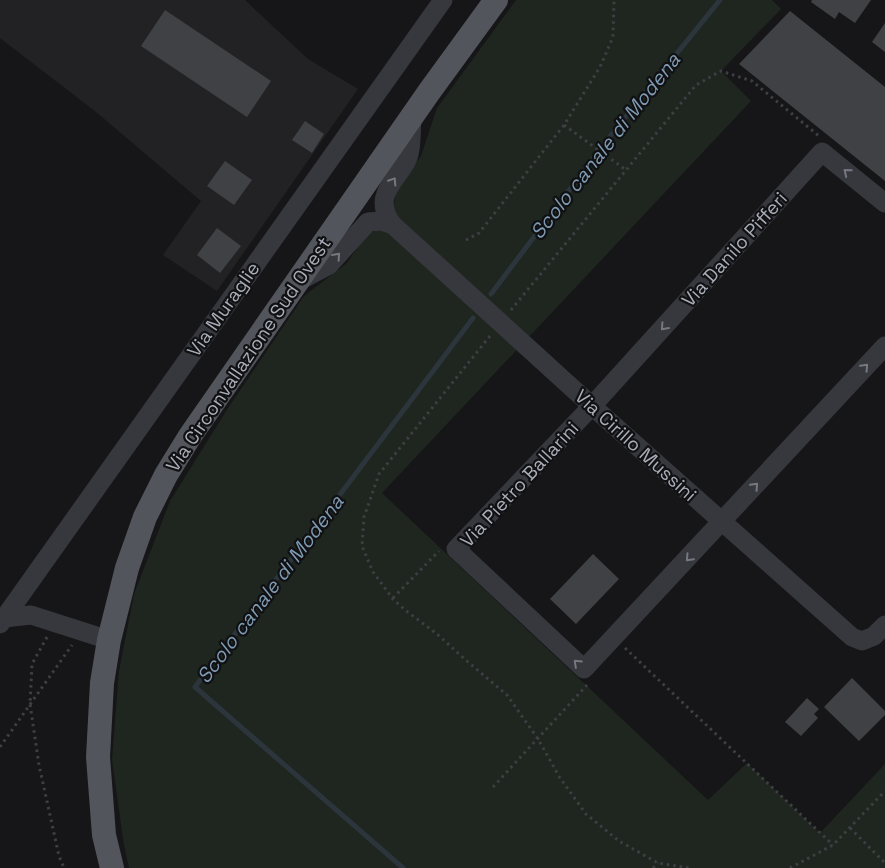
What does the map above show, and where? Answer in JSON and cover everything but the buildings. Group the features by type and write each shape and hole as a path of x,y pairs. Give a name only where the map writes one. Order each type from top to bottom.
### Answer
{"main road":[{"name":"Via Circonvallazione Sud Ovest","path":"112,868 104,834 98,757 102,682 109,640 127,568 145,517 166,475 190,436 412,117 496,0"}],"street":[{"name":"Via Muraglie","path":"2,621 358,117 443,0"},
{"path":"393,225 386,216 384,207 388,186 408,158 412,117"},
{"name":"Via Danilo Pifferi","path":"592,406 822,152 885,203"},
{"path":"297,282 329,265 368,222 382,221 393,225"},
{"name":"Via Cirillo Mussini","path":"393,225 592,406 852,637 862,641 874,636 885,625"},
{"path":"722,522 885,346"},
{"name":"Via Pietro Ballarini","path":"592,406 456,550 584,669 722,522"},
{"name":"Via Muraglie","path":"2,621 31,615 109,640"}],"path":[{"path":"466,240 479,233 564,125 600,67 613,37 614,0"},
{"path":"689,868 658,863 619,841 586,814 560,778 538,739 507,695 437,634 404,610 393,599 374,572 362,546 364,517 380,474 696,85 721,71 752,81 823,139"},
{"path":"564,125 626,170"},
{"path":"54,623 32,664 30,704 39,765 59,856 64,868"},
{"path":"0,746 82,631"},
{"path":"618,652 623,646 833,846"},
{"path":"493,787 594,678"},
{"path":"790,868 833,846 885,792"},
{"path":"850,828 885,863"},
{"path":"653,868 658,863"}],"shaded area":[{"path":"0,0 245,0 308,59 358,89 217,291 163,255 201,201 96,112 0,38"},
{"path":"516,0 772,0 781,9 721,71 751,101 382,493 708,800 747,763 820,833 885,764 885,868 129,868 112,760 119,671 134,594 170,501 228,408 304,296 347,263 367,233 383,229 393,208 397,188 421,156 437,108"}],"waterway":[{"name":"Scolo canale di Modena","path":"491,294 607,140 720,0"},
{"name":"Scolo canale di Modena","path":"403,868 195,687 473,318"}]}
